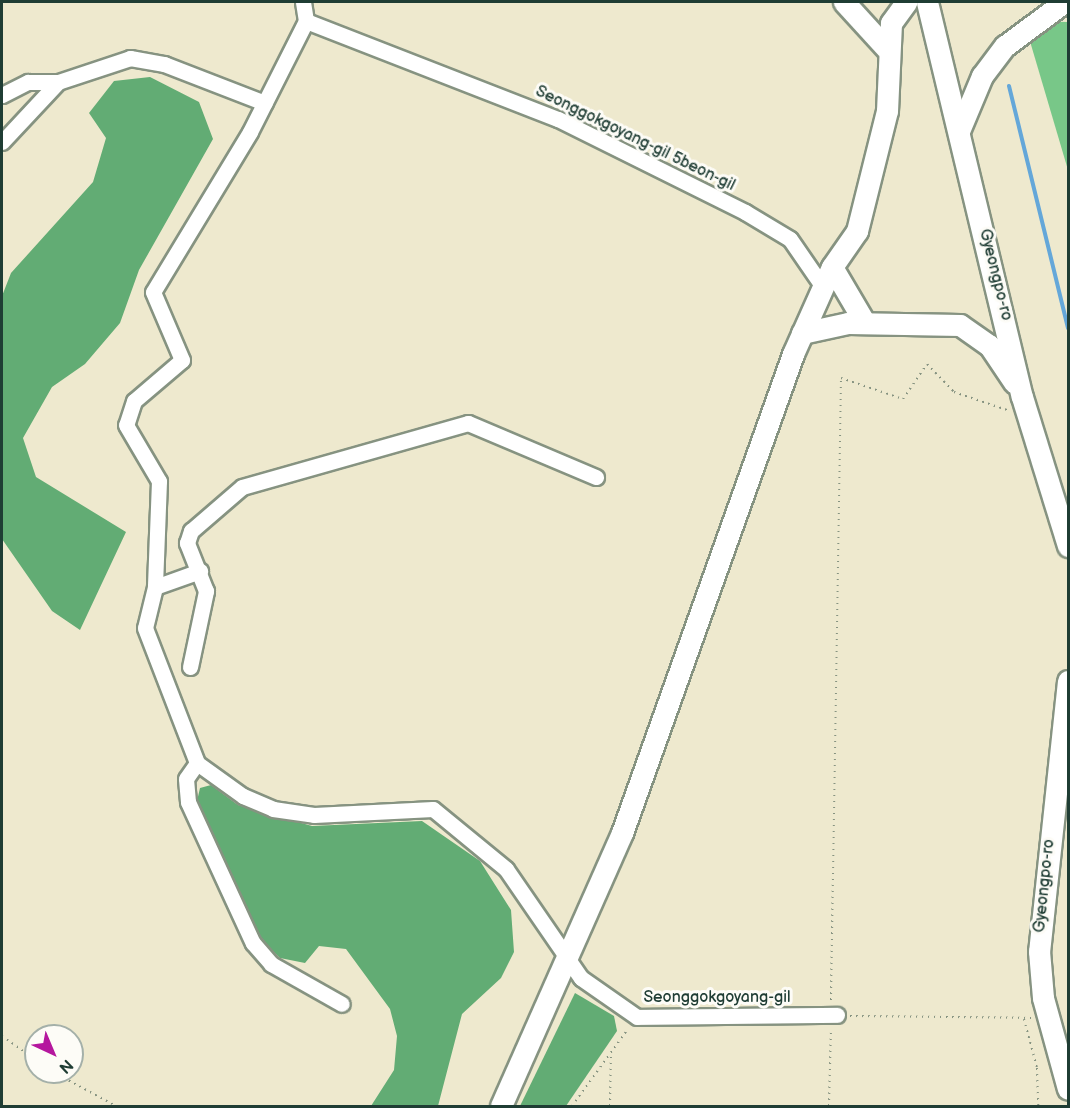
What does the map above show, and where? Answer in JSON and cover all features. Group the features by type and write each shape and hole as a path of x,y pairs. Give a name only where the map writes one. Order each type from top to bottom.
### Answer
{"street":[{"path":"303,2 306,21 265,103 153,292 182,360 134,401 126,425 159,481 155,587 145,628 149,647 197,763 186,779 188,802 253,943 272,964 342,1004"},
{"path":"844,2 886,48"},
{"path":"501,1107 568,963 622,834 802,333 832,267 857,231 878,164 887,111 886,48 891,23 906,2"},
{"name":"Gyeongpo-ro","path":"927,2 1026,406 1068,546"},
{"path":"959,130 982,76 1005,46 1064,2"},
{"name":"Seonggokgoyang-gil 5beon-gil","path":"306,21 558,118 745,212 790,239 823,287"},
{"path":"2,95 28,82 58,82 130,58 164,64 265,103"},
{"path":"5,136 58,82"},
{"path":"832,267 866,323"},
{"path":"802,333 866,323 960,325 989,345 1026,406"},
{"path":"190,667 206,591 187,543 191,531 242,487 449,426 486,427 596,477"},
{"path":"155,587 200,571"},
{"name":"Gyeongpo-ro","path":"1068,681 1039,942 1051,1030 1068,1089"},
{"name":"Seonggokgoyang-gil","path":"197,763 243,796 273,809 314,815 433,809 506,869 568,963 601,996 637,1017 834,1015"}],"path":[{"path":"829,1107 834,1015 841,378 903,399 927,364 954,392 1026,406"},
{"path":"834,1015 1024,1019 1051,1030"},
{"path":"572,1107 637,1017"},
{"path":"1024,1019 1037,1068 1038,1107"},
{"path":"2,1036 24,1052"},
{"path":"610,1107 611,1051"},
{"path":"75,1084 116,1107"}],"green space":[{"path":"1024,21 1068,22 1068,170"},
{"path":"150,77 199,102 213,139 139,270 120,323 85,364 52,387 23,438 36,477 126,532 80,630 52,611 2,539 2,296 11,273 93,182 106,138 89,113 114,81"},
{"path":"211,785 238,805 312,826 422,821 480,861 511,910 514,952 501,978 462,1014 438,1106 371,1106 394,1070 397,1036 390,1009 346,949 319,946 305,963 280,958 259,938 197,801 200,788"},
{"path":"575,993 614,1016 617,1031 566,1106 520,1106"}],"waterway":[{"path":"1009,86 1068,328"}]}
